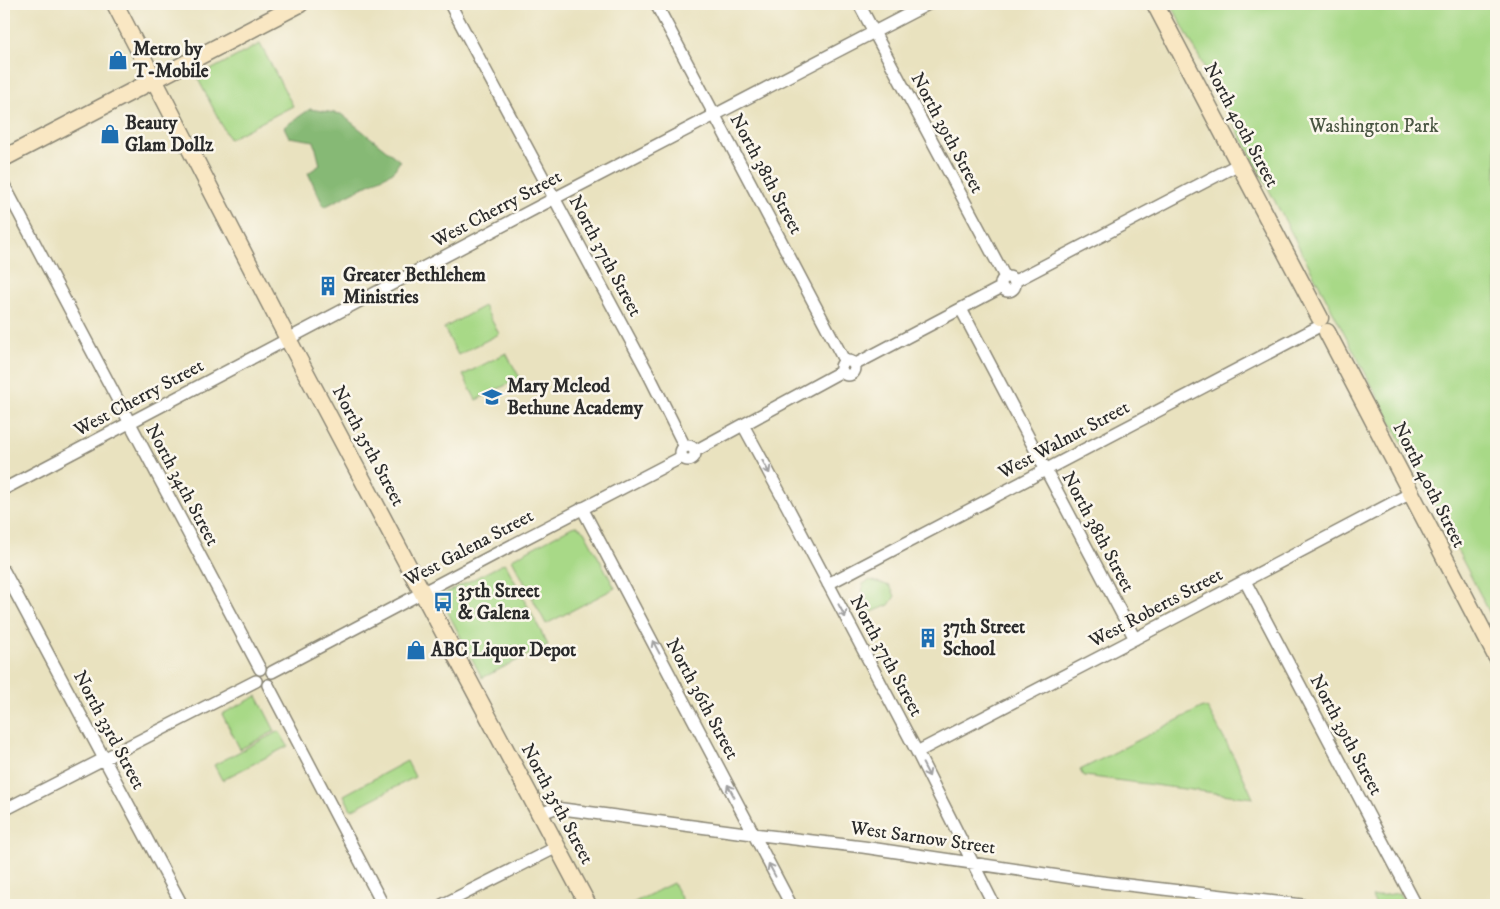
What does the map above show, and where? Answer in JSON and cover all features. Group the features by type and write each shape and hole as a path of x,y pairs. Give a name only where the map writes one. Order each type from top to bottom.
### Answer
{"street":[{"name":"North 35th Street","path":"116,4 288,339 588,905"},
{"path":"4,158 300,4"},
{"name":"North 37th Street","path":"450,4 647,371 687,452"},
{"name":"North 38th Street","path":"656,4 847,366"},
{"name":"North 39th Street","path":"859,4 1007,282"},
{"name":"West Cherry Street","path":"4,489 555,198 928,4"},
{"name":"North 40th Street","path":"1154,4 1239,164 1321,326 1496,656"},
{"name":"West Galena Street","path":"272,672 687,452 743,425 847,366 961,309 1007,282 1239,164"},
{"name":"North 34th Street","path":"4,185 260,669"},
{"name":"North 38th Street","path":"961,309 1135,639"},
{"name":"West Walnut Street","path":"828,584 1321,326"},
{"name":"North 37th Street","path":"743,425 917,752 994,905"},
{"name":"West Roberts Street","path":"917,752 1411,493"},
{"name":"North 36th Street","path":"582,508 791,905"},
{"name":"North 33rd Street","path":"4,571 182,905"},
{"name":"North 39th Street","path":"1245,581 1416,905"},
{"path":"266,668 272,672 273,681 268,685 261,685 256,681 256,675 260,669 266,668"},
{"path":"4,810 256,681"},
{"path":"268,685 383,905"},
{"name":"West Sarnow Street","path":"540,814 555,808 863,847 1103,882 1302,905"},
{"path":"442,905 557,847"}],"green space":[{"name":"Washington Park","path":"1171,4 1496,4 1496,625 1388,416"},
{"path":"260,44 293,106 229,139 197,77"},
{"path":"310,109 341,114 400,161 393,172 324,207 308,173 320,165 314,141 289,137 284,127"},
{"path":"484,306 499,334 458,355 444,328"},
{"path":"506,353 520,378 476,400 463,375"},
{"path":"577,526 584,531 615,588 546,624 512,559"},
{"path":"505,563 548,645 482,678 441,599 442,595"},
{"path":"870,580 890,586 895,596 889,605 867,614 861,611 863,584"},
{"path":"257,696 275,731 240,749 222,714"},
{"path":"1203,707 1208,709 1238,765 1253,798 1085,776 1082,774 1080,770"},
{"path":"279,731 288,746 222,780 214,765"},
{"path":"407,761 415,777 351,810 344,795"},
{"path":"673,883 685,905 629,905"},
{"path":"1399,893 1406,905 1376,905 1372,897"}],"place":[{"name":"Metro by T-Mobile","path":"118,60"},
{"name":"Beauty Glam Dollz","path":"110,134"},
{"name":"Greater Bethlehem Ministries","path":"328,286"},
{"name":"Mary Mcleod Bethune Academy","path":"492,397"},
{"name":"35th Street & Galena","path":"443,602"},
{"name":"37th Street School","path":"928,638"},
{"name":"ABC Liquor Depot","path":"416,650"}]}
